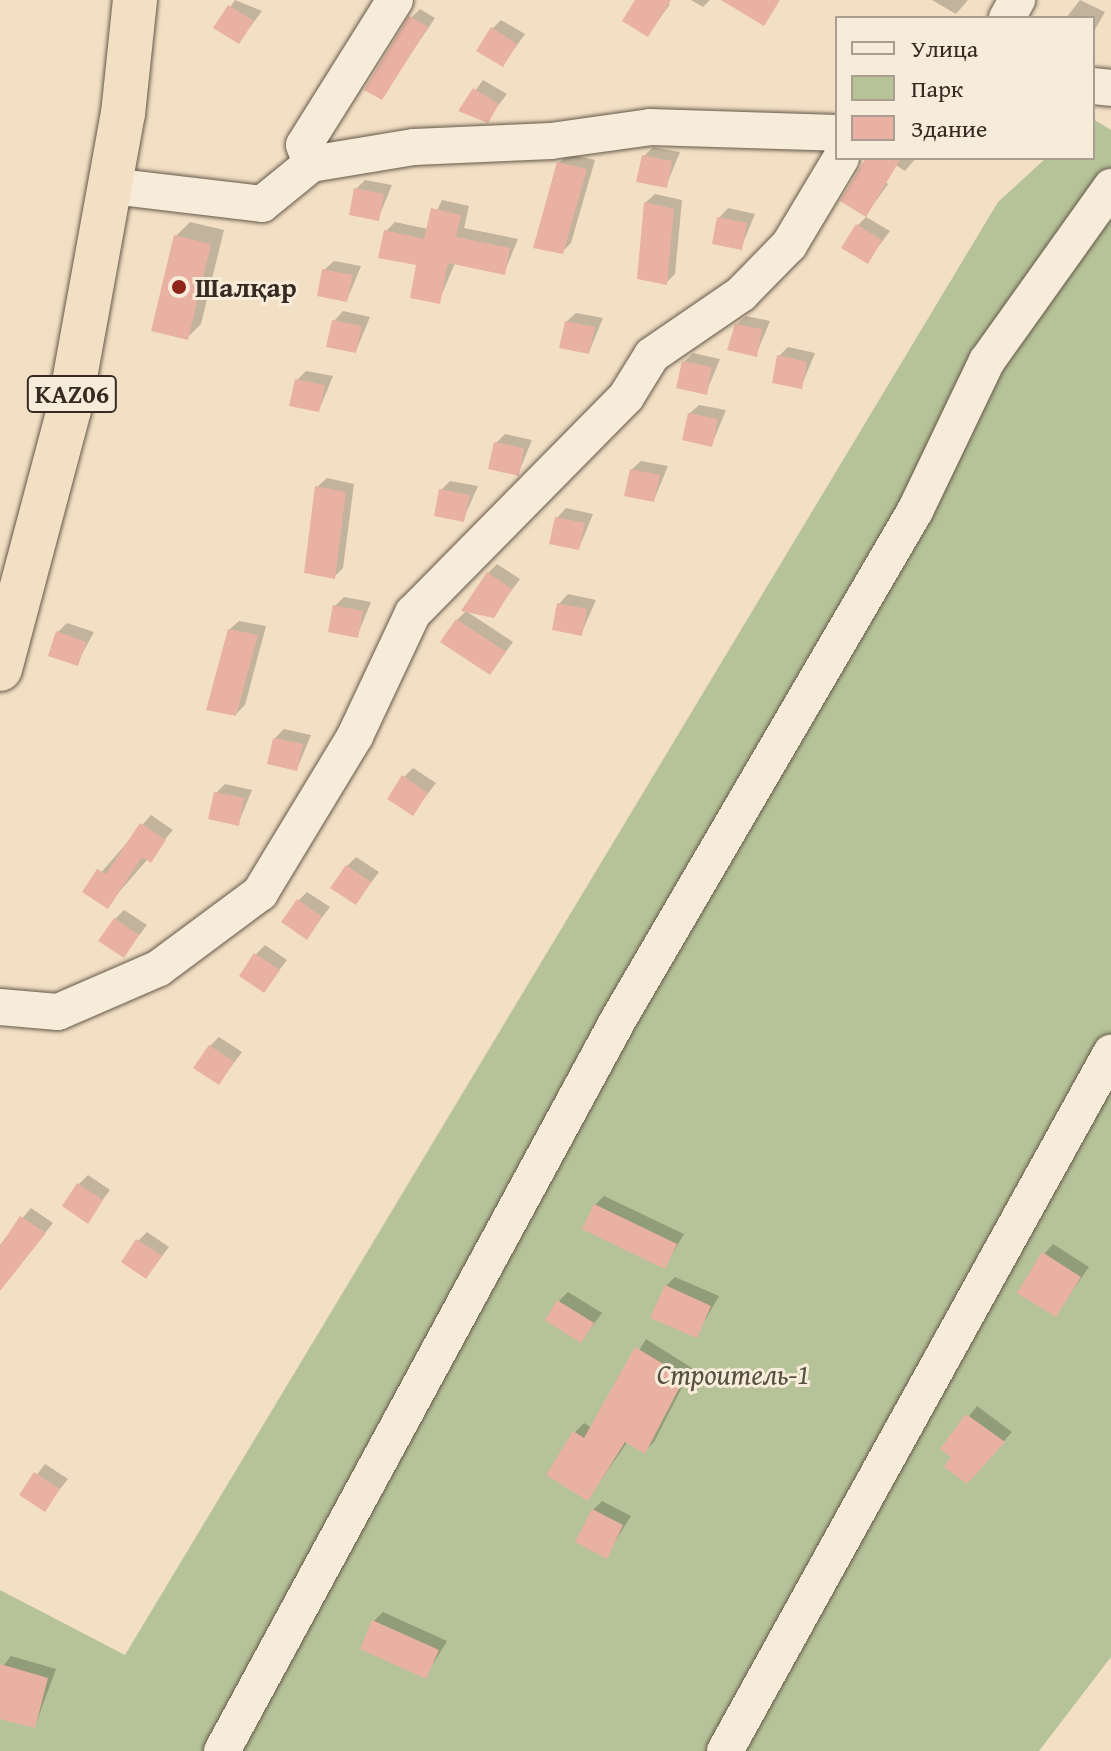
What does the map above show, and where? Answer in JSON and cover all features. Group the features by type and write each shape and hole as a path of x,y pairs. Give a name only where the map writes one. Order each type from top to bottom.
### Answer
{"highway":[{"name":"KАZ06","path":"0,669 69,410 111,186 135,0"}],"lane":[{"path":"311,164 304,145 395,0"},
{"path":"111,186 262,204 311,164 414,147 551,141 650,127 835,133"},
{"path":"0,1007 58,1012 159,968 260,893 355,736 413,613 626,397 652,355 741,294 789,245 840,160"},
{"path":"222,1751 618,1020 915,511 987,361 1111,187"},
{"path":"725,1751 1111,1053"}],"green space":[{"name":"Строитель-1","path":"1095,120 1111,130 1111,1657 1039,1751 0,1751 0,1590 125,1655 998,202 1044,160 1095,160"}],"building":[{"path":"635,0 671,0 648,37 622,21"},
{"path":"721,0 780,0 764,26"},
{"path":"228,5 254,21 239,44 213,28"},
{"path":"409,16 428,27 382,100 364,90"},
{"path":"491,27 517,44 503,67 476,51"},
{"path":"473,88 499,104 488,123 458,111"},
{"path":"642,155 672,161 667,188 636,182"},
{"path":"865,160 900,160 866,217 840,201"},
{"path":"557,162 587,169 563,254 533,248"},
{"path":"354,188 384,194 379,221 349,215"},
{"path":"644,202 674,209 667,285 637,279"},
{"path":"431,208 461,215 456,237 510,248 505,275 448,263 440,304 410,298 416,265 378,258 384,230 424,239"},
{"path":"717,217 747,223 742,250 712,244"},
{"path":"856,224 882,240 868,264 841,248"},
{"path":"174,235 211,244 188,340 151,331"},
{"path":"322,269 353,275 347,302 317,296"},
{"path":"332,320 362,326 356,353 326,347"},
{"path":"565,321 595,327 589,354 559,348"},
{"path":"735,324 762,329 757,357 727,350"},
{"path":"777,355 807,362 802,389 772,383"},
{"path":"682,361 712,367 707,395 676,388"},
{"path":"295,379 325,385 319,412 289,406"},
{"path":"688,413 718,419 712,447 682,440"},
{"path":"494,442 524,448 519,476 488,469"},
{"path":"630,469 660,475 654,502 624,496"},
{"path":"315,486 346,492 335,579 304,573"},
{"path":"439,489 470,495 464,522 434,516"},
{"path":"555,517 585,523 579,550 549,544"},
{"path":"487,572 512,589 494,618 461,611"},
{"path":"557,603 587,609 582,636 552,630"},
{"path":"333,605 363,611 358,638 328,632"},
{"path":"456,619 506,652 490,675 440,642"},
{"path":"228,629 258,635 236,716 206,710"},
{"path":"56,631 86,642 78,666 48,656"},
{"path":"273,738 303,744 297,771 267,764"},
{"path":"402,775 428,793 413,816 387,799"},
{"path":"214,792 244,798 239,826 208,819"},
{"path":"140,823 166,840 151,863 142,857 108,909 82,892 97,869 106,874"},
{"path":"346,865 371,882 356,905 330,888"},
{"path":"297,899 322,917 307,940 281,922"},
{"path":"114,918 139,935 124,958 98,941"},
{"path":"254,953 280,970 264,993 239,976"},
{"path":"209,1045 234,1062 219,1085 193,1068"},
{"path":"77,1183 103,1200 88,1224 62,1206"},
{"path":"594,1204 677,1244 665,1269 582,1229"},
{"path":"20,1216 46,1233 0,1291 0,1246"},
{"path":"136,1239 162,1256 146,1279 121,1262"},
{"path":"1042,1252 1081,1277 1056,1317 1017,1293"},
{"path":"665,1285 711,1306 697,1338 650,1318"},
{"path":"557,1300 594,1323 581,1343 545,1320"},
{"path":"635,1347 685,1377 645,1454 625,1442 588,1501 546,1475 573,1431 584,1438"},
{"path":"966,1414 1005,1442 967,1484 944,1467 951,1457 940,1449"},
{"path":"34,1472 60,1489 45,1512 19,1495"},
{"path":"592,1509 623,1525 607,1559 575,1542"},
{"path":"372,1620 439,1650 426,1679 360,1649"},
{"path":"0,1664 48,1678 35,1728 0,1719"}],"place":[{"name":"Шалқар","path":"179,287"}]}
